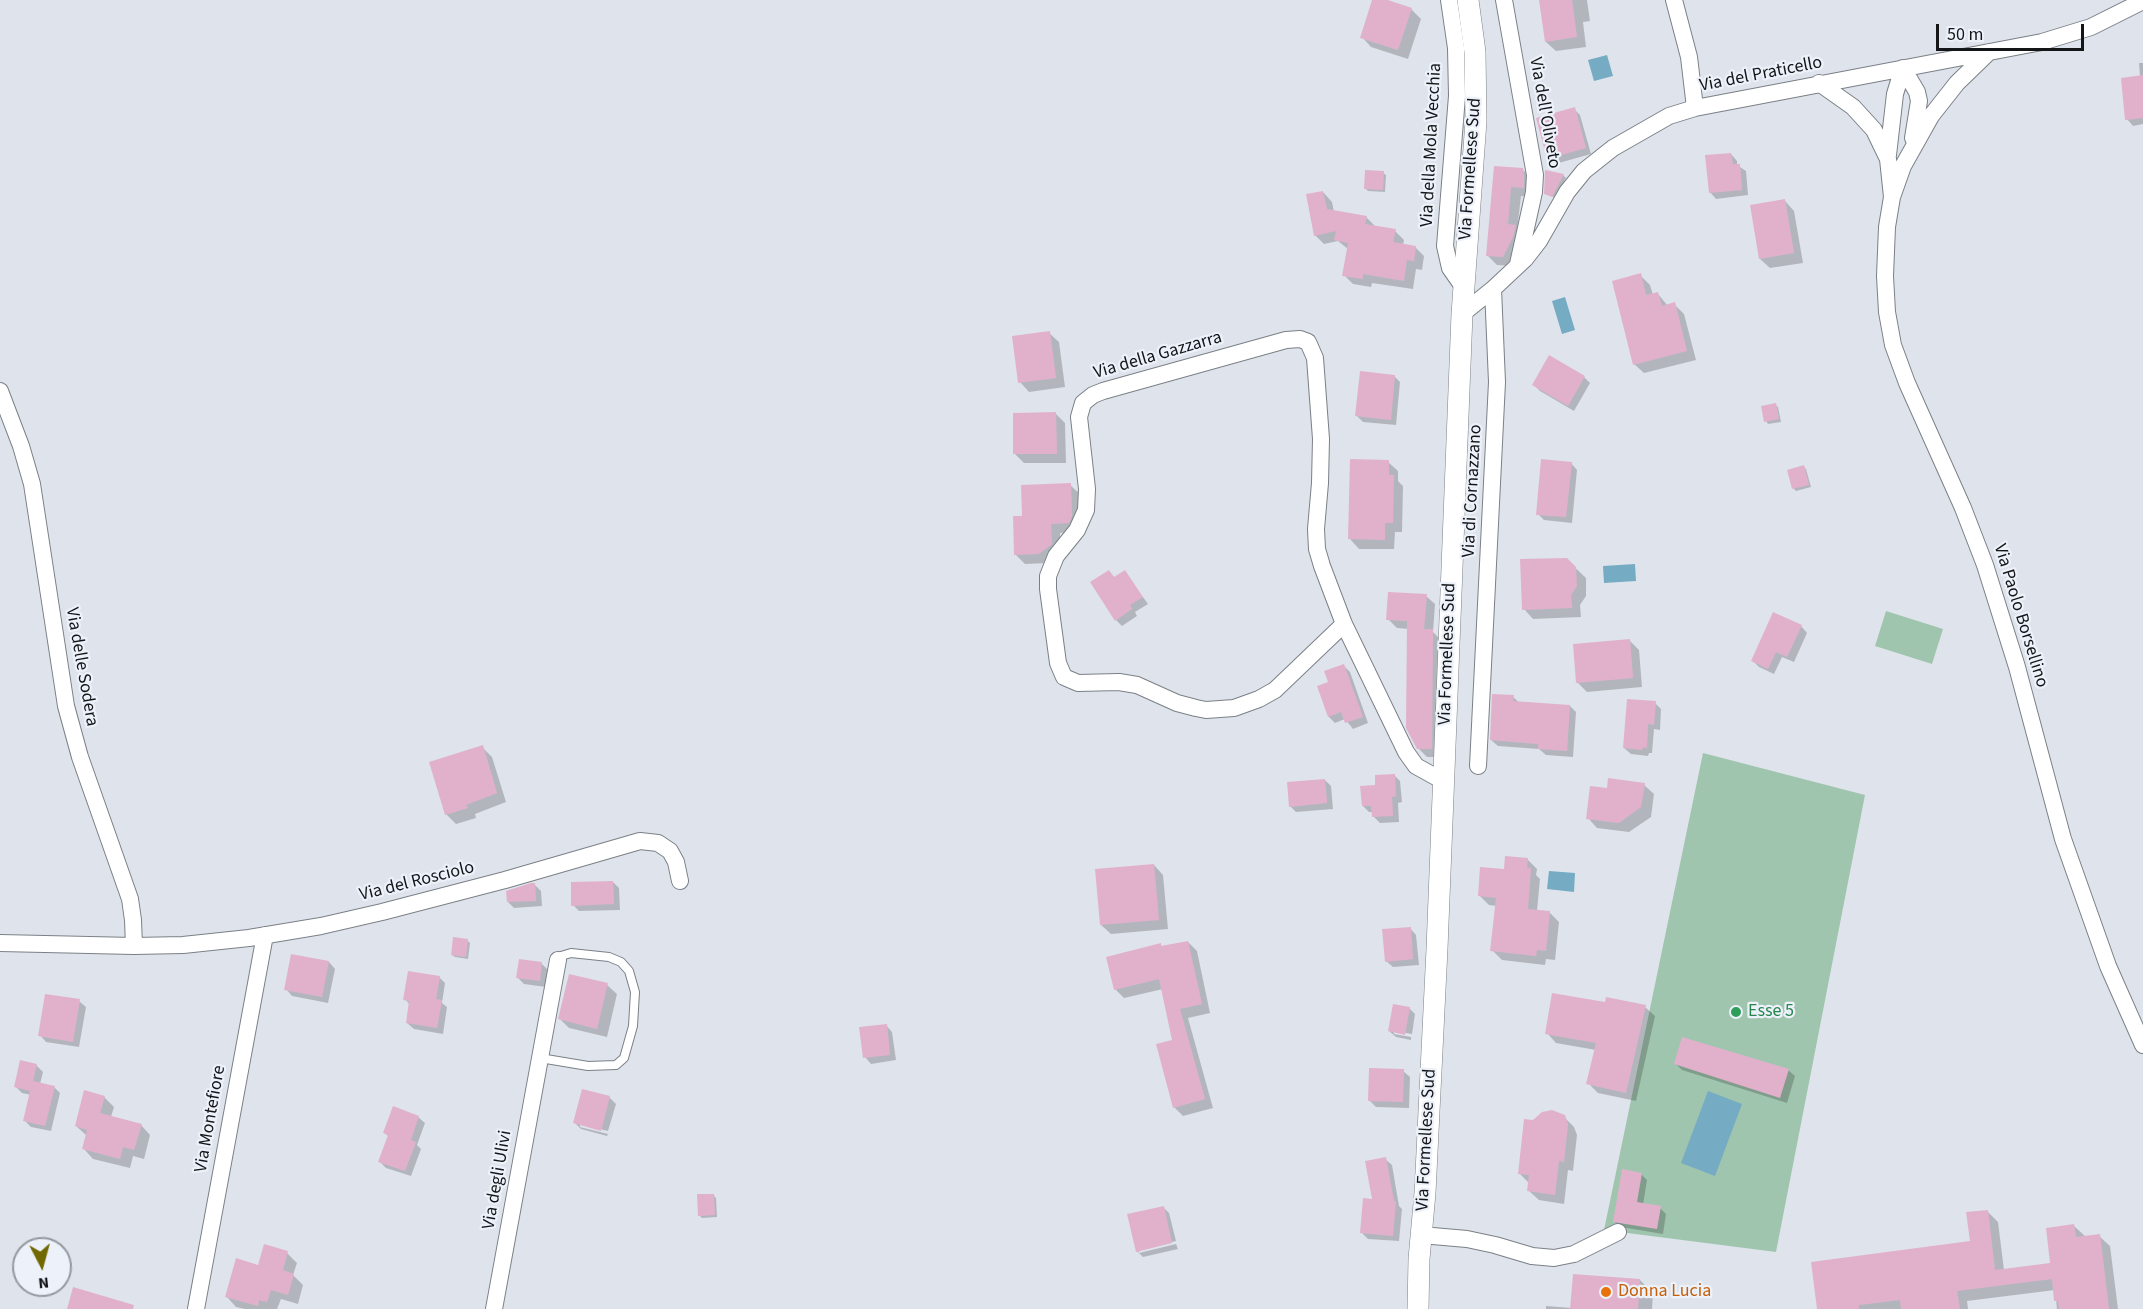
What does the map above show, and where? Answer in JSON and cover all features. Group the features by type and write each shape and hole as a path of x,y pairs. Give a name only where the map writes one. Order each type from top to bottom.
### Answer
{"street":[{"name":"Via della Mola Vecchia","path":"1449,0 1456,48 1458,88 1445,246 1450,268 1464,288"},
{"name":"Via Formellese Sud","path":"1418,1309 1437,949 1462,314 1476,109 1474,52 1468,0"},
{"name":"Via dell'Oliveto","path":"1504,0 1535,175 1534,192 1517,267"},
{"path":"1674,0 1689,57 1695,108"},
{"name":"Via del Praticello","path":"1462,314 1517,267 1539,241 1567,192 1590,165 1613,148 1661,120 1695,108 2042,42 2108,20 2143,2"},
{"path":"1892,197 1903,166 1939,105 1989,52"},
{"path":"1904,68 1917,92 1919,101 1910,153"},
{"path":"1892,197 1888,159 1895,94 1904,68"},
{"path":"1819,83 1845,100 1862,115 1879,139 1888,159"},
{"name":"Via Paolo Borsellino","path":"1892,197 1887,227 1885,276 1887,312 1893,345 1985,565 2017,667 2063,839 2108,966 2143,1045"},
{"name":"Via di Cornazzano","path":"1478,766 1497,382 1493,289"},
{"name":"Via della Gazzarra","path":"1344,624 1275,690 1253,702 1234,708 1196,708 1177,703 1153,690 1137,685 1112,682 1078,683 1064,677 1058,663 1048,576 1056,556 1077,530 1086,510 1087,489 1079,417 1083,403 1103,391 1286,340 1300,339 1308,342 1316,358 1321,446 1316,523 1317,549 1324,573 1344,624 1406,752 1416,766 1443,782"},
{"name":"Via delle Sodera","path":"0,391 21,446 32,484 68,714 80,757 130,899 134,920 134,946"},
{"name":"Via del Rosciolo","path":"0,943 134,946 213,942 265,935 330,924 423,902 640,841 658,843 670,850 676,861 681,881"},
{"name":"Via Montefiore","path":"196,1309 265,935"},
{"name":"Via degli Ulivi","path":"494,1309 558,960"},
{"path":"1421,1235 1467,1239 1532,1256 1554,1258 1574,1254 1618,1232"}],"lane":[{"name":"Via degli Ulivi","path":"540,1058 588,1066 616,1065 624,1058 633,1026 635,992 629,971 625,966 609,957 578,953 566,954 558,960"}],"green space":[{"path":"1886,611 1943,629 1932,664 1875,646"},
{"name":"Esse 5","path":"1703,753 1865,795 1776,1252 1604,1230"}],"water":[{"path":"1607,55 1613,76 1594,81 1588,60"},
{"path":"1565,297 1575,330 1562,334 1552,301"},
{"path":"1635,564 1636,581 1604,583 1603,566"},
{"path":"1549,871 1575,873 1574,892 1547,889"},
{"path":"1708,1091 1742,1104 1715,1176 1681,1163"}],"building":[{"path":"1372,0 1388,0 1412,8 1398,50 1360,38"},
{"path":"1539,0 1572,0 1577,37 1545,42"},
{"path":"2143,75 2143,118 2125,120 2121,78"},
{"path":"1575,107 1586,148 1547,159 1536,118"},
{"path":"1731,153 1733,164 1740,164 1742,190 1709,193 1705,155"},
{"path":"1494,166 1523,168 1524,176 1524,188 1511,187 1508,224 1516,225 1503,257 1486,256"},
{"path":"1365,170 1384,171 1383,190 1364,189"},
{"path":"1545,170 1564,174 1552,197 1544,194"},
{"path":"1323,191 1327,209 1367,216 1365,224 1396,229 1393,242 1416,246 1414,261 1407,260 1404,281 1363,274 1363,279 1342,276 1348,243 1334,240 1336,231 1314,236 1306,194"},
{"path":"1785,199 1794,253 1759,259 1750,205"},
{"path":"1641,273 1646,295 1658,292 1662,306 1675,302 1687,351 1633,365 1612,281"},
{"path":"1050,331 1056,378 1018,383 1012,336"},
{"path":"1549,355 1585,376 1568,406 1532,385"},
{"path":"1360,371 1395,375 1391,420 1355,416"},
{"path":"1776,403 1779,419 1764,422 1761,406"},
{"path":"1056,412 1057,454 1013,454 1013,413"},
{"path":"1350,459 1389,460 1389,475 1394,475 1393,523 1385,523 1385,540 1348,539"},
{"path":"1541,459 1572,462 1566,517 1536,515"},
{"path":"1804,465 1809,485 1792,489 1787,470"},
{"path":"1071,483 1072,516 1069,523 1051,524 1052,544 1039,554 1014,555 1013,516 1022,516 1021,485"},
{"path":"1567,558 1576,567 1577,586 1571,595 1572,608 1522,610 1520,559"},
{"path":"1109,570 1114,577 1125,570 1143,597 1130,605 1132,609 1115,621 1090,582"},
{"path":"1388,592 1427,594 1424,629 1433,629 1432,749 1417,749 1406,728 1407,621 1386,620"},
{"path":"1773,612 1802,625 1787,657 1776,652 1768,669 1751,661"},
{"path":"1630,639 1633,678 1576,683 1573,644"},
{"path":"1344,664 1363,717 1345,723 1341,712 1328,717 1317,686 1328,682 1324,671"},
{"path":"1492,694 1514,695 1513,701 1570,705 1567,751 1538,749 1538,744 1490,740"},
{"path":"1627,699 1656,701 1654,725 1648,724 1647,748 1643,747 1642,750 1623,748"},
{"path":"483,745 497,793 466,805 468,808 445,815 429,762"},
{"path":"1395,774 1396,796 1392,797 1393,816 1372,817 1371,806 1362,806 1360,786 1375,785 1375,775"},
{"path":"1608,778 1645,783 1641,807 1619,823 1586,819 1590,786 1607,788"},
{"path":"1325,779 1327,803 1289,807 1287,782"},
{"path":"1505,856 1528,858 1527,868 1531,868 1528,909 1550,911 1546,951 1537,950 1536,956 1490,951 1496,898 1478,896 1480,867 1504,869"},
{"path":"1154,864 1159,920 1100,925 1095,869"},
{"path":"613,881 614,904 571,906 571,882"},
{"path":"535,883 536,901 507,902 506,891"},
{"path":"1411,927 1413,959 1385,962 1382,929"},
{"path":"453,937 468,939 466,957 451,955"},
{"path":"1188,941 1202,1004 1180,1009 1205,1099 1173,1108 1156,1044 1172,1040 1159,979 1114,990 1106,957 1161,943 1161,946"},
{"path":"291,954 329,961 322,997 284,990"},
{"path":"519,959 542,962 540,981 516,978"},
{"path":"408,971 440,976 436,999 442,1000 437,1028 406,1023 409,1001 403,1000"},
{"path":"569,974 608,983 597,1029 558,1019"},
{"path":"1552,993 1605,1002 1606,997 1646,1005 1626,1093 1586,1084 1596,1043 1545,1034"},
{"path":"45,994 80,999 73,1042 38,1036"},
{"path":"1393,1004 1410,1007 1405,1035 1388,1031"},
{"path":"887,1024 890,1055 863,1058 859,1027"},
{"path":"1682,1037 1789,1069 1780,1098 1674,1064"},
{"path":"20,1060 37,1064 33,1081 55,1086 45,1126 23,1121 30,1091 14,1087"},
{"path":"1369,1068 1404,1069 1403,1102 1368,1101"},
{"path":"582,1089 610,1096 601,1131 573,1123"},
{"path":"84,1090 105,1096 100,1113 142,1124 134,1150 123,1147 120,1159 82,1149 87,1130 75,1126"},
{"path":"393,1106 419,1116 411,1140 416,1142 405,1171 378,1162 388,1135 383,1133"},
{"path":"1552,1110 1565,1115 1568,1124 1564,1162 1559,1161 1555,1195 1527,1191 1529,1175 1518,1174 1524,1119 1533,1120 1542,1112"},
{"path":"1386,1157 1394,1201 1396,1201 1393,1236 1360,1233 1363,1198 1372,1199 1365,1161"},
{"path":"1622,1169 1642,1173 1637,1202 1661,1206 1657,1229 1613,1222"},
{"path":"697,1194 714,1194 715,1215 698,1216"},
{"path":"1164,1206 1172,1243 1136,1252 1127,1214"},
{"path":"1988,1210 1995,1270 2050,1263 2046,1228 2074,1224 2076,1237 2100,1234 2109,1309 2059,1309 2058,1301 2054,1301 2052,1279 1957,1291 1960,1309 1901,1309 1900,1300 1859,1305 1859,1309 1817,1309 1811,1262 1970,1241 1966,1212"},
{"path":"264,1244 288,1251 283,1270 294,1274 288,1295 271,1290 267,1302 259,1300 258,1306 225,1297 236,1258 258,1265"},
{"name":"Donna Lucia","path":"1573,1274 1640,1279 1638,1309 1570,1309"},
{"path":"73,1287 134,1305 133,1309 67,1309"}],"place":[{"name":"Esse 5","path":"1736,1012"},
{"name":"Donna Lucia","path":"1606,1292"}]}
